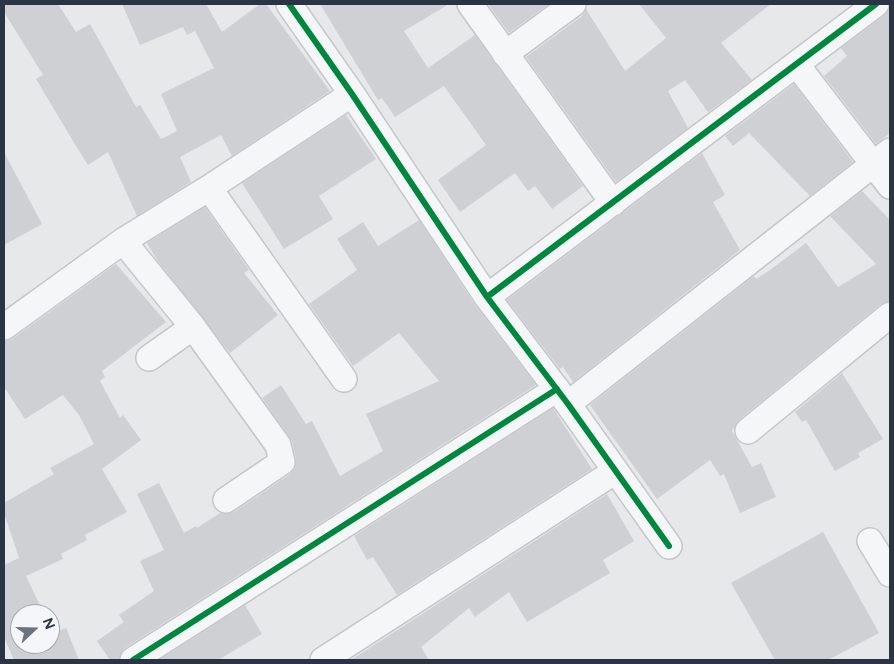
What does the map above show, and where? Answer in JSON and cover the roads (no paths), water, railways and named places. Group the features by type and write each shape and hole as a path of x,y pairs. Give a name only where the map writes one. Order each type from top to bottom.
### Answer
{"street":[{"path":"289,4 352,94 487,298 562,396 614,472 669,546"},
{"path":"470,4 613,203"},
{"path":"505,54 573,4"},
{"path":"487,298 876,4"},
{"path":"797,65 882,157 890,186"},
{"path":"4,327 123,241 209,188 352,94"},
{"path":"134,660 562,396 882,157"},
{"path":"209,188 344,379"},
{"path":"123,241 193,326 278,444 282,462 226,500"},
{"path":"748,431 890,315"},
{"path":"149,358 193,326"},
{"path":"323,660 614,472"},
{"path":"870,541 890,574"}]}
